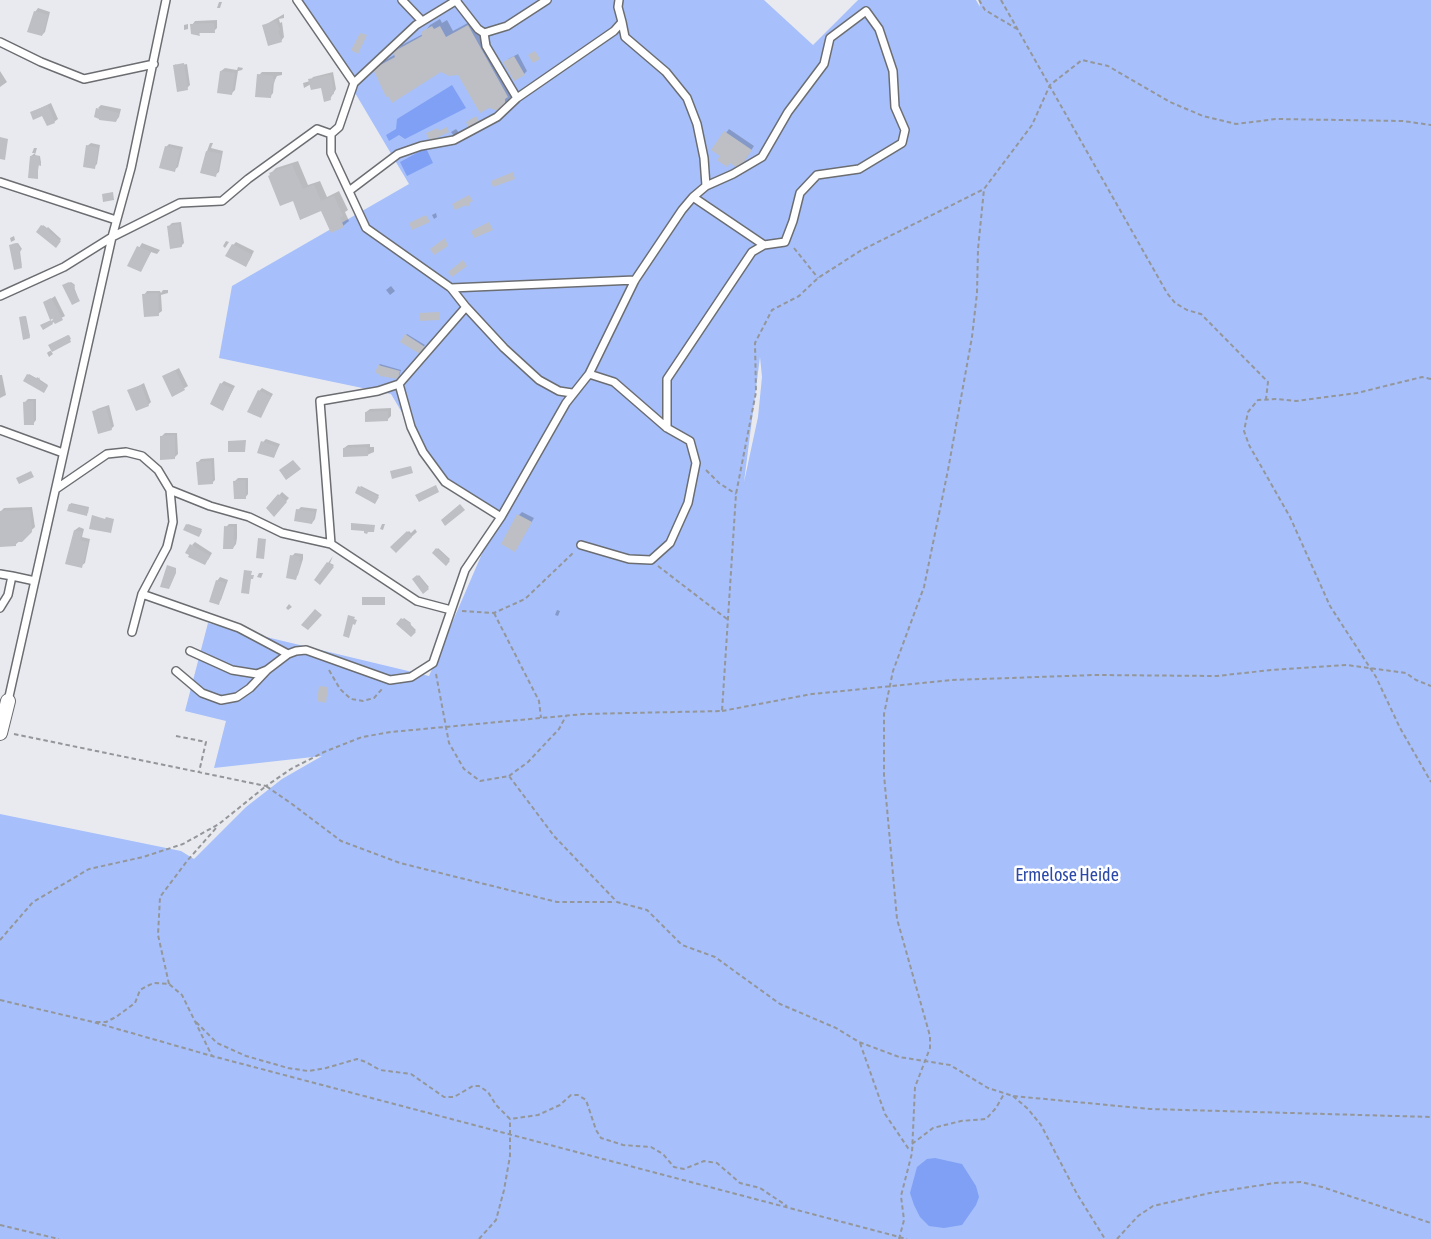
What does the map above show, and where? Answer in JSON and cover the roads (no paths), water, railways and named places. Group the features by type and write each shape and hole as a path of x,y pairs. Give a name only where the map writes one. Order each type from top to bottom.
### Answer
{"street":[{"path":"0,732 8,701"}],"lane":[{"path":"8,701 112,237 131,168 166,0"},
{"path":"297,0 354,83"},
{"path":"402,0 423,21"},
{"path":"484,33 507,26 547,0"},
{"path":"619,0 618,7 625,37 666,72 687,98 697,124 704,158 706,186"},
{"path":"331,134 339,127 354,83 416,25 457,1 478,29 484,33 486,46 517,98"},
{"path":"176,671 202,693 221,700 237,697 250,688 267,670 288,654 296,651 306,650 390,680 411,677 433,663 465,570 501,517 572,393 589,374 635,280 693,197 706,186 762,157 788,112 824,64 830,38 866,11 879,29 893,71 895,107 905,130 902,143 859,169 817,175 800,193 785,242 764,245 752,252 667,379 667,428"},
{"path":"349,191 398,154 421,146 454,140 478,129 622,22"},
{"path":"0,42 41,63 84,79 154,64"},
{"path":"0,296 64,267 112,237 180,203 222,201 248,179 317,129 331,134"},
{"path":"331,134 332,153 366,228 451,288 504,348 539,380 559,390 572,393"},
{"path":"0,182 116,220"},
{"path":"693,197 764,245"},
{"path":"451,288 635,280"},
{"path":"331,544 320,401 378,391 399,384 466,307"},
{"path":"581,545 629,560 651,560 670,543 688,503 696,463 690,441 667,428 614,382 589,374"},
{"path":"399,384 411,427 423,452 446,482 501,517"},
{"path":"0,430 63,453"},
{"path":"56,489 107,454 126,452 142,456 158,470 170,490 173,522 167,547 142,594 132,632"},
{"path":"170,490 210,506 249,517 282,533 331,544 417,601 452,610"},
{"path":"0,574 35,581"},
{"path":"0,608 8,595 12,576"},
{"path":"142,594 239,628 288,654"},
{"path":"190,651 232,670 257,674 267,670"}],"park label":[{"name":"Ermelose Heide","path":"1067,875"}]}
